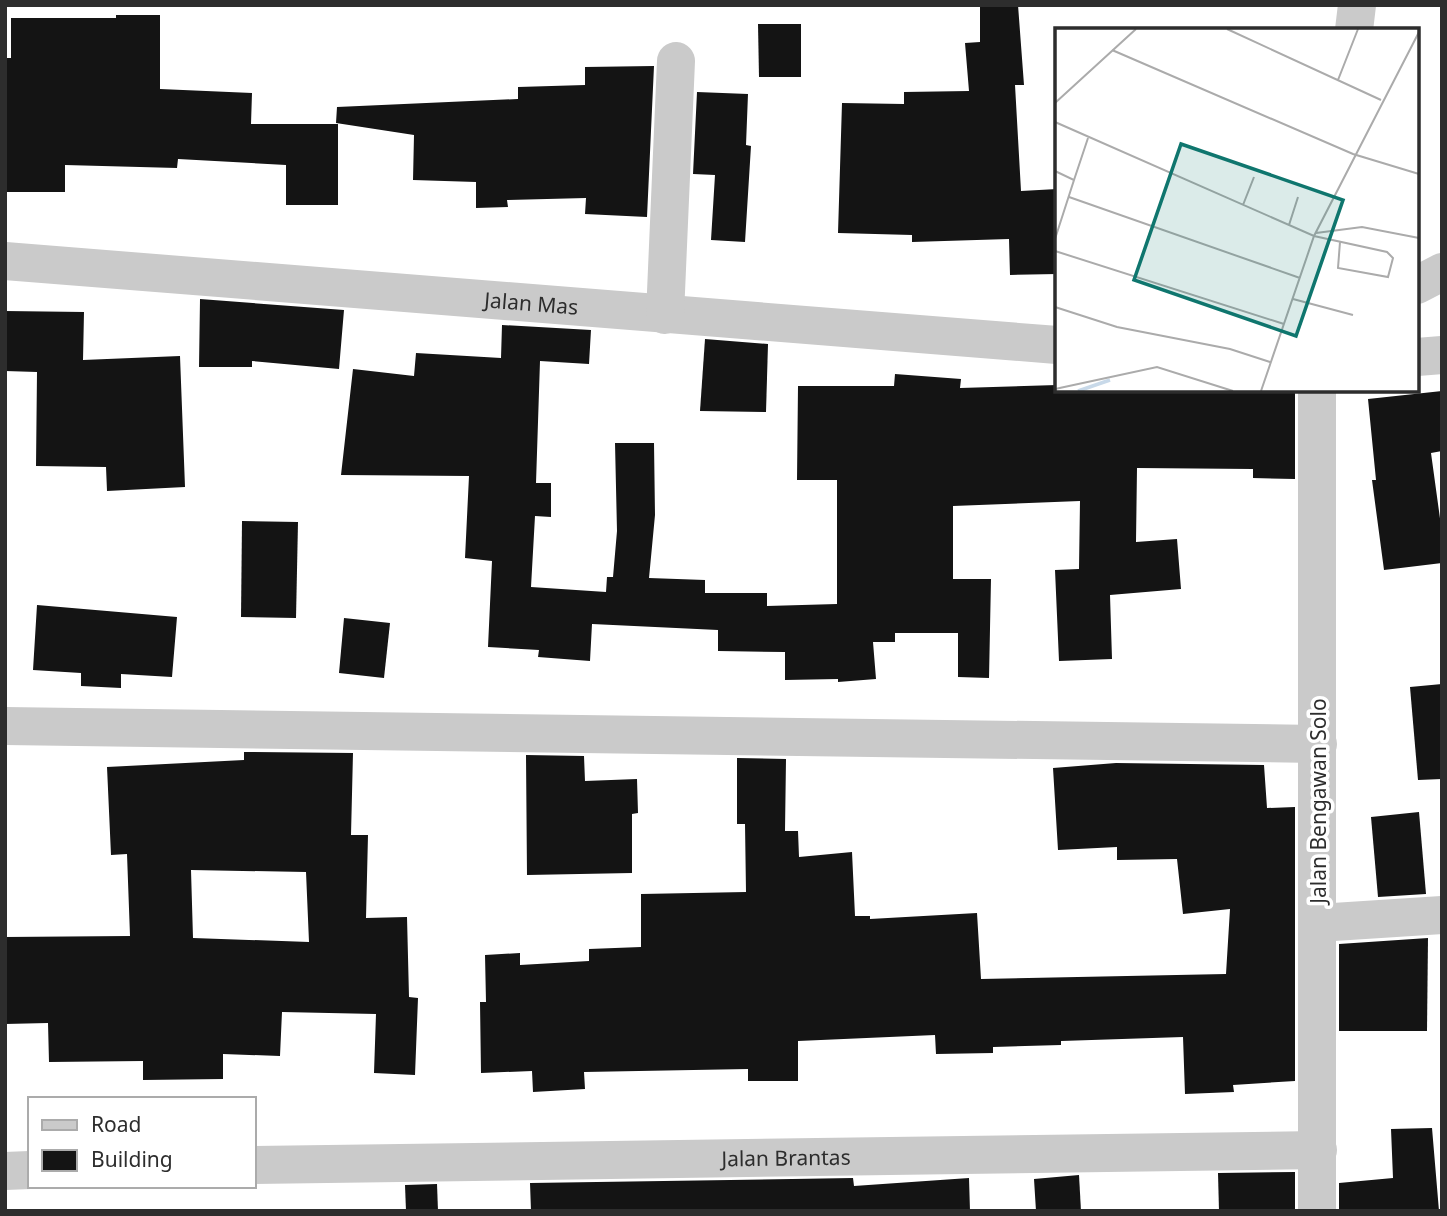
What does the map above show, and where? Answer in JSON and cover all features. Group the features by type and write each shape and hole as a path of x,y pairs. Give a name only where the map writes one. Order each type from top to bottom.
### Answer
{"street":[{"path":"1354,28 1357,5"},
{"path":"665,315 676,61"},
{"name":"Jalan Mas","path":"5,261 1055,345"},
{"path":"1419,284 1442,272"},
{"path":"1419,357 1442,355"},
{"name":"Jalan Bengawan Solo","path":"1317,392 1317,1211"},
{"path":"5,726 1318,744"},
{"path":"1318,923 1442,915"},
{"name":"Jalan Brantas","path":"256,1165 1318,1150"},
{"path":"5,1171 28,1170"}],"building":[{"path":"980,5 1018,5 1024,85 1015,85 1021,191 1055,189 1055,274 1010,275 1009,239 912,242 912,235 838,233 842,103 904,104 904,92 969,91 965,43 980,42"},
{"path":"116,15 160,15 160,89 252,93 251,124 338,124 338,205 286,205 286,165 178,159 177,168 65,165 65,192 7,192 5,58 11,58 11,18 116,18"},
{"path":"758,24 801,24 801,77 759,77"},
{"path":"654,66 647,217 585,214 586,198 507,200 508,207 476,208 476,182 413,180 414,135 336,123 337,107 518,99 518,87 585,85 585,67"},
{"path":"697,92 748,94 746,145 751,146 745,242 711,240 715,175 693,174"},
{"path":"200,299 344,310 339,369 252,361 252,367 199,367"},
{"path":"5,311 84,312 83,360 180,356 185,487 107,491 106,467 36,466 37,372 5,371"},
{"path":"502,325 591,330 589,364 540,361 536,483 551,483 551,517 535,516 531,587 606,592 607,577 613,577 617,531 615,443 654,443 655,515 649,578 705,580 705,593 767,593 767,606 837,604 837,480 797,480 798,386 894,386 895,374 961,379 960,388 1055,385 1055,392 1295,392 1295,479 1253,478 1253,469 1137,468 1136,542 1177,539 1181,589 1110,595 1112,659 1059,661 1055,570 1079,569 1080,501 953,506 953,579 991,579 989,678 958,677 958,633 895,633 895,642 873,642 876,679 838,682 838,679 785,680 785,652 718,651 718,630 592,624 590,661 538,657 539,650 488,647 492,561 465,558 469,476 341,475 353,369 414,376 416,353 501,358"},
{"path":"705,339 768,344 766,412 700,411"},
{"path":"1442,391 1442,451 1431,453 1442,533 1442,563 1384,570 1372,480 1376,480 1368,399"},
{"path":"242,521 298,522 296,618 241,617"},
{"path":"37,605 177,617 172,677 121,674 121,688 81,686 81,673 33,670"},
{"path":"344,618 390,623 384,678 339,673"},
{"path":"1442,684 1442,779 1418,780 1410,687"},
{"path":"244,752 353,753 351,835 368,835 366,918 407,917 409,997 418,998 415,1075 374,1073 376,1014 282,1012 280,1056 223,1054 223,1079 143,1080 143,1061 49,1062 48,1023 5,1024 5,937 130,936 127,854 111,855 107,767 244,760","holes":["191,870 306,872 309,942 193,938"]},
{"path":"526,755 584,756 585,781 637,779 638,813 632,814 632,873 527,875"},
{"path":"737,758 786,759 785,831 798,831 799,857 852,852 855,916 870,916 870,919 977,913 981,979 1226,974 1230,909 1183,914 1177,859 1117,860 1117,847 1058,850 1053,768 1116,763 1264,765 1267,808 1295,807 1295,1081 1233,1085 1234,1092 1185,1094 1183,1037 1061,1041 1061,1045 993,1047 993,1053 936,1054 935,1035 798,1041 798,1081 748,1081 748,1069 584,1072 585,1089 533,1092 532,1071 481,1073 480,1002 486,1002 485,955 520,953 520,965 589,961 589,949 641,947 641,894 746,892 745,824 737,824"},
{"path":"1419,812 1426,894 1378,897 1371,817"},
{"path":"1428,938 1427,1031 1339,1031 1339,944"},
{"path":"1432,1128 1439,1211 1339,1211 1339,1183 1393,1178 1391,1129"},
{"path":"1295,1172 1295,1211 1219,1211 1218,1173"},
{"path":"1079,1175 1081,1211 1036,1211 1034,1179"},
{"path":"853,1178 854,1186 969,1178 970,1211 531,1211 530,1183"},
{"path":"437,1184 438,1211 406,1211 405,1185"}]}
